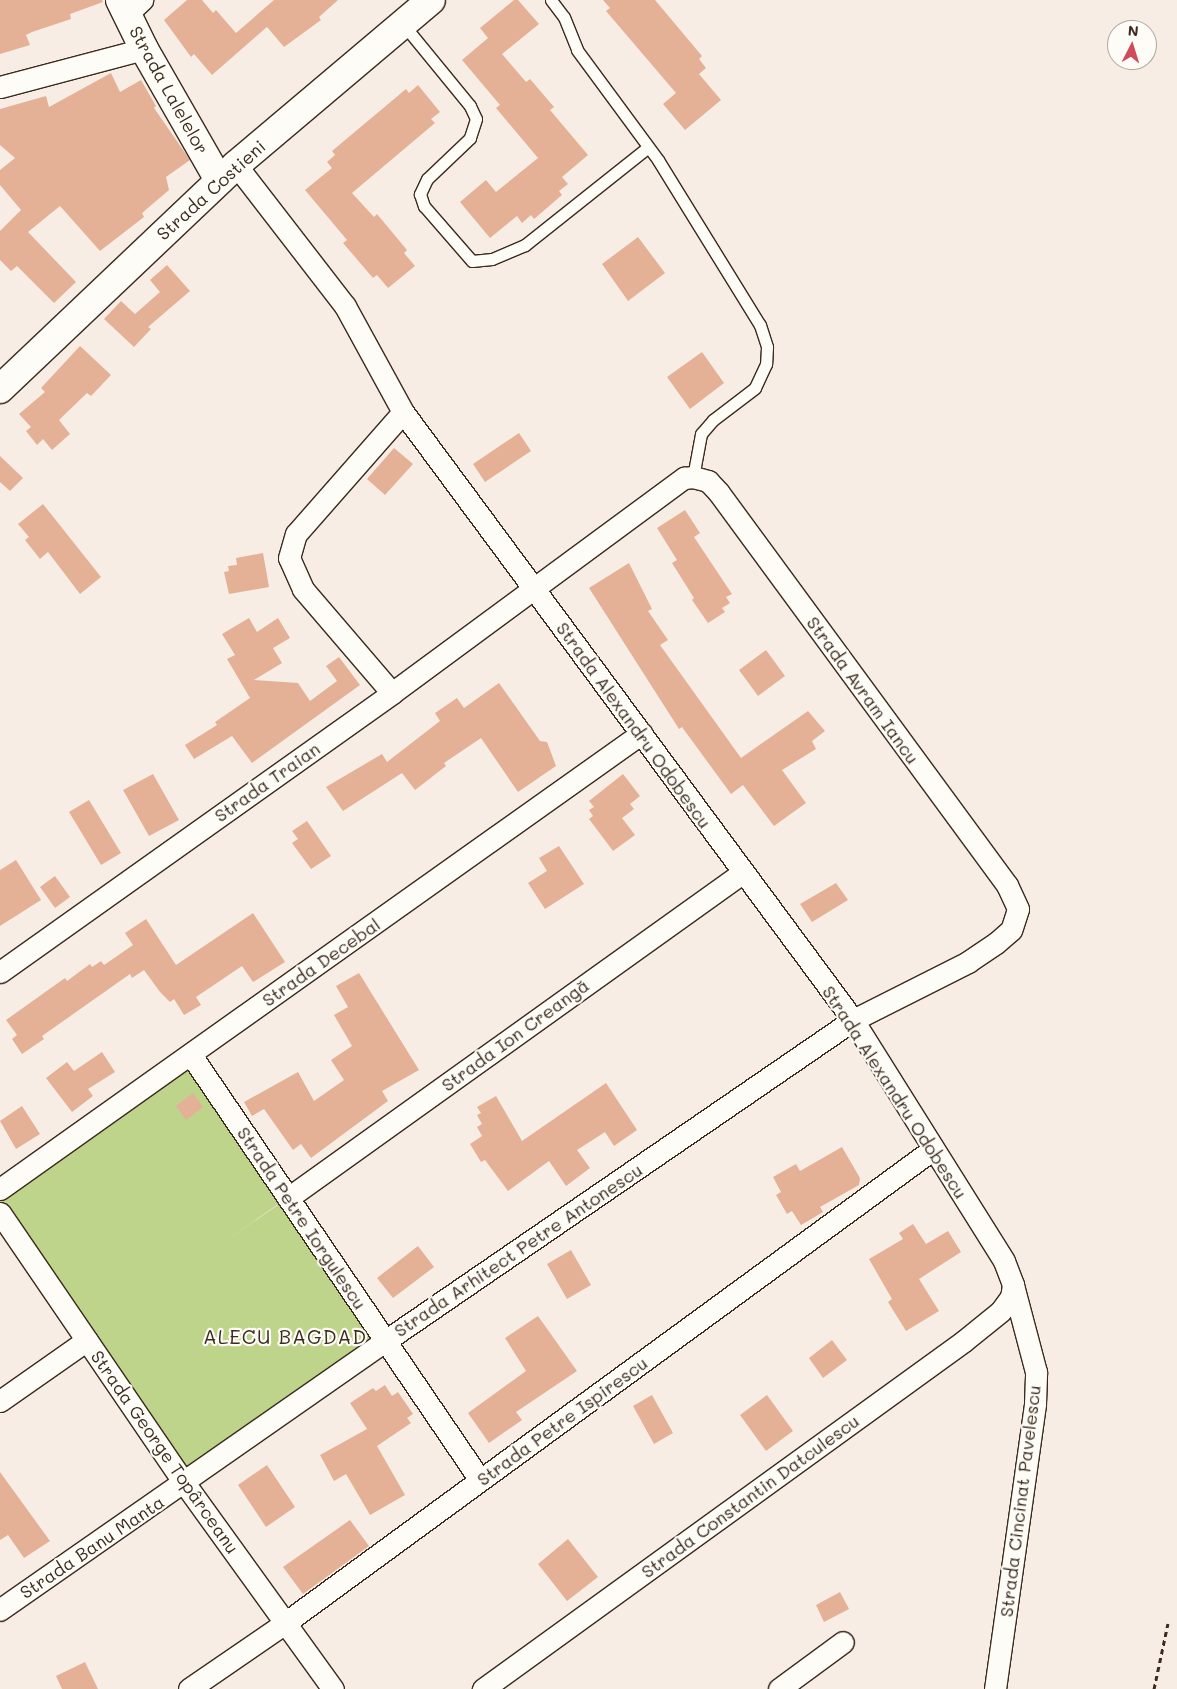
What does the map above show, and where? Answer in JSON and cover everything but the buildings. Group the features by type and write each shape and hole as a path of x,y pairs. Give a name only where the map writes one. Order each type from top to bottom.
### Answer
{"street":[{"name":"Strada Costieni","path":"0,389 227,172 431,0"},
{"name":"Strada Lalelelor","path":"130,5 144,49 227,172"},
{"path":"0,87 144,49"},
{"name":"Strada Alexandru Odobescu","path":"227,172 345,306 403,412 642,733 742,873 853,1020 1004,1261 1012,1291"},
{"path":"392,693 303,589 292,570 289,558 296,534 403,412"},
{"path":"533,589 684,478 693,476"},
{"name":"Strada Avram Iancu","path":"693,476 708,481 719,493 1007,885 1018,908 1011,930 996,943 968,962 853,1020"},
{"name":"Strada Traian","path":"0,972 392,693 533,589"},
{"name":"Strada Decebal","path":"0,1189 642,733"},
{"name":"Strada Ion Creangă","path":"288,1198 742,873"},
{"name":"Strada Arhitect Petre Antonescu","path":"185,1484 385,1341 853,1020"},
{"name":"Strada Petre Iorgulescu","path":"191,1055 480,1480"},
{"name":"Strada Petre Ispirescu","path":"188,1689 285,1623 933,1149"},
{"name":"Strada George Topârceanu","path":"0,1213 185,1484 332,1689"},
{"name":"Strada Constantin Datculescu","path":"483,1689 964,1341 1001,1311 1012,1291"},
{"name":"Strada Cincinat Pavelescu","path":"996,1689 1036,1404 1036,1372 1012,1291"},
{"path":"0,1401 87,1340"},
{"name":"Strada Banu Manta","path":"0,1610 185,1484"},
{"path":"779,1689 843,1642"}],"lane":[{"path":"551,0 564,17 578,50 648,146 760,325 767,347 766,364 755,388 713,420 701,434 693,476"},
{"path":"403,24 470,106 476,119 470,138 427,178 420,194 424,206 472,261 492,259 525,245 648,146"}],"path":[{"path":"1154,1689 1168,1623"}],"green space":[{"path":"189,1061 284,1200 220,1245 288,1198 385,1341 185,1484 0,1205 0,1194"}],"district":[{"name":"ALECU BAGDAD","path":"285,1336"}]}
